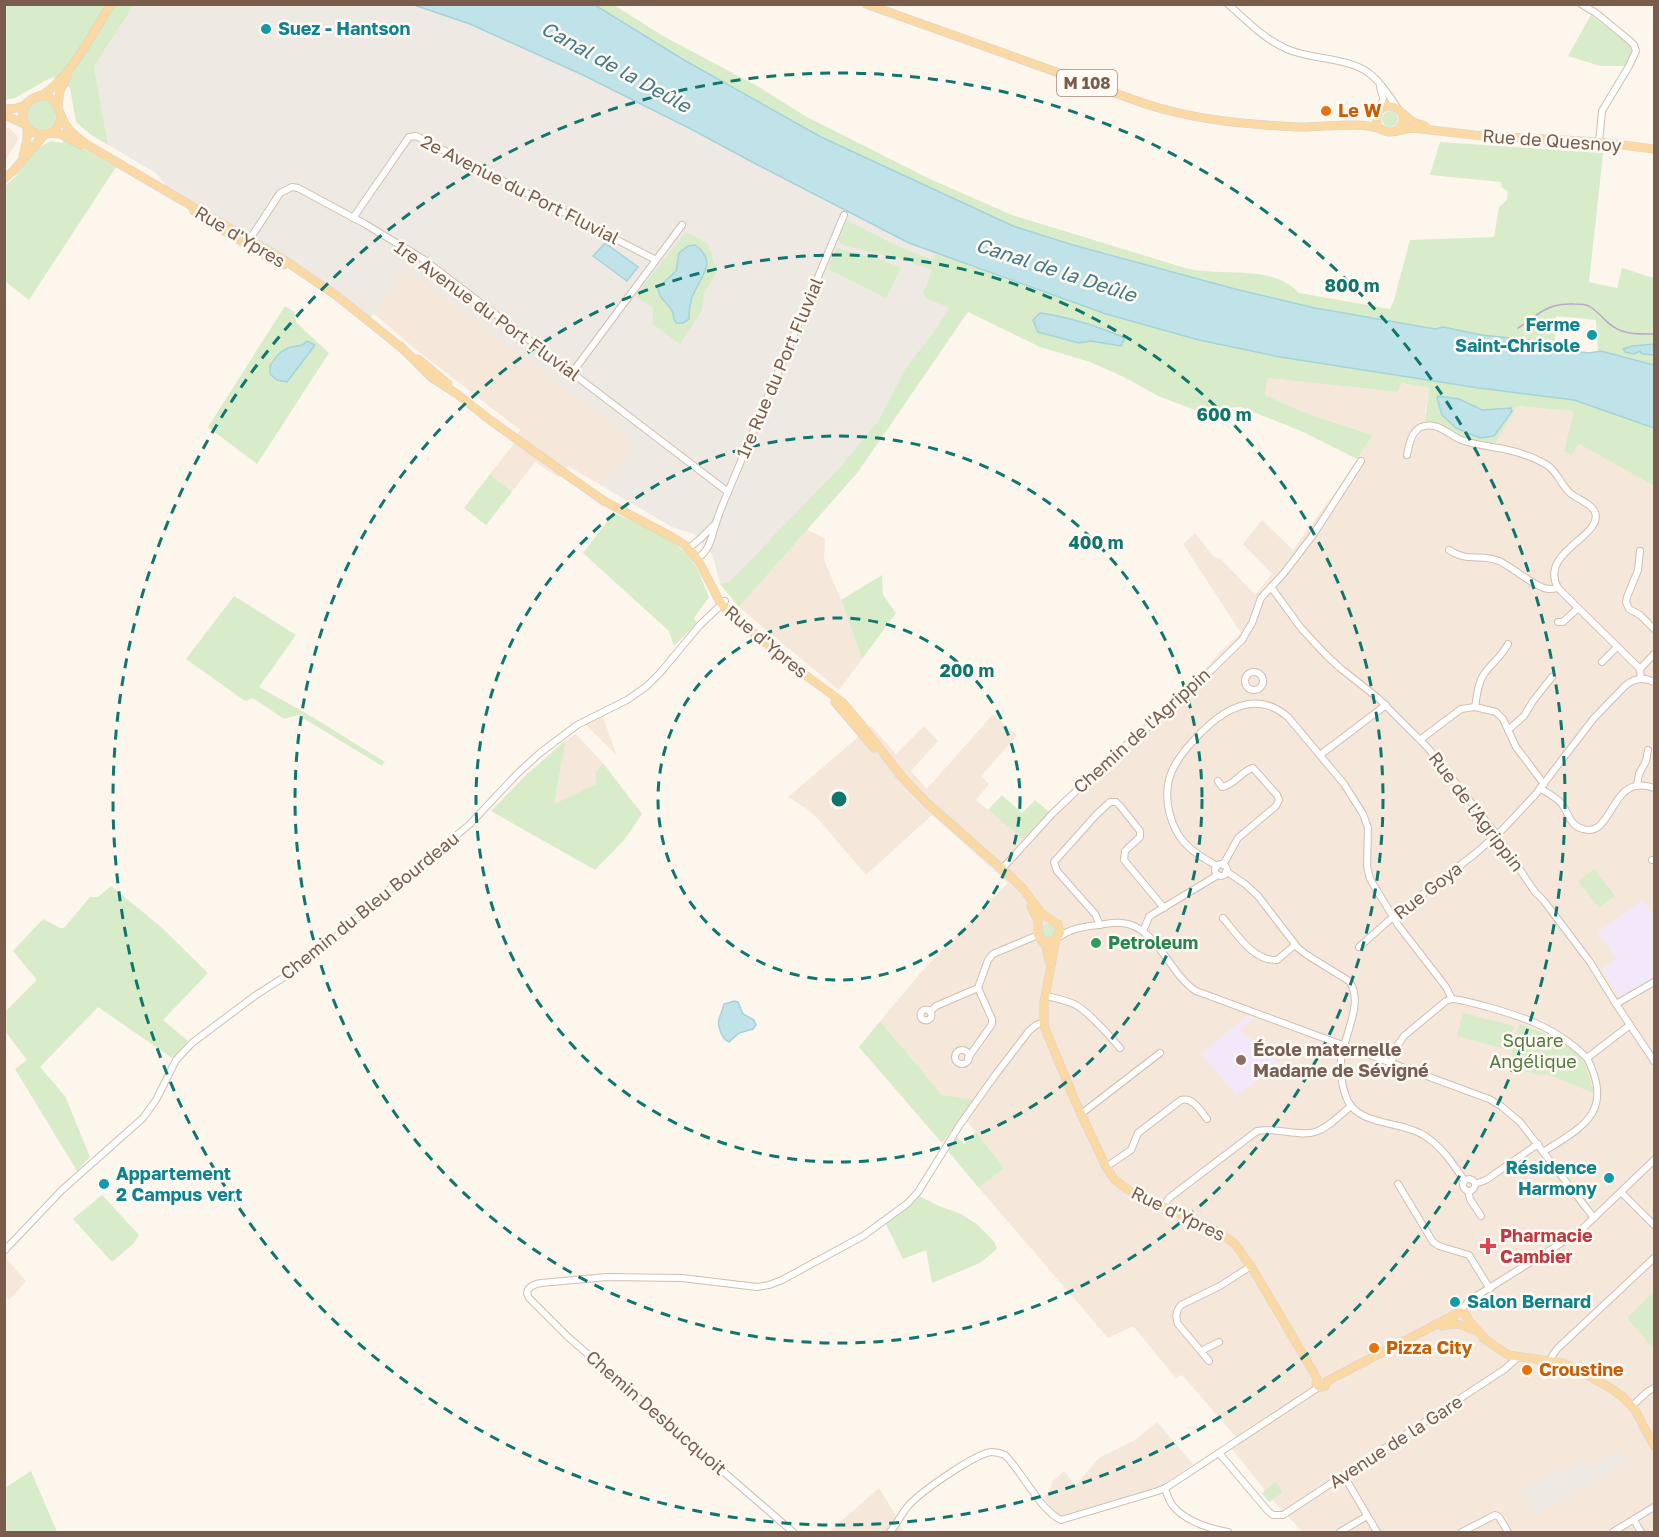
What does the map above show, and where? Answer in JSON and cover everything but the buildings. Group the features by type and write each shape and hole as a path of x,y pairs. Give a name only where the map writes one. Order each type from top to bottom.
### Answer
{"main road":[{"path":"4,109 16,108 50,90 72,65 111,4"},
{"name":"M 108","path":"866,4 1166,110 1205,119 1239,123 1304,127 1373,127 1383,130"},
{"path":"4,178 47,133 57,126 60,118 60,92 72,65"},
{"path":"40,96 51,99 59,110"},
{"path":"18,165 27,143 23,112 27,102"},
{"path":"1389,106 1401,111 1402,124 1396,131 1383,130 1377,123 1380,111 1389,106"},
{"name":"Rue d'Ypres","path":"59,110 66,125 88,146 249,239 337,296 400,346 426,374 505,431 613,506 672,537 689,549 732,616 842,702 902,777 927,803 1023,889 1042,914 1055,922"},
{"name":"M 108","path":"1346,126 1371,118 1380,111"},
{"name":"Rue de Quesnoy","path":"1401,111 1408,119 1449,133"},
{"path":"4,115 37,134 47,133"},
{"name":"Rue de Quesnoy","path":"1396,131 1410,128 1474,135 1599,142 1654,149"},
{"name":"Rue d'Ypres","path":"47,133 61,134 104,156"},
{"name":"Rue d'Ypres","path":"177,198 206,220 269,258 304,274"},
{"name":"Rue d'Ypres","path":"1013,880 1038,921 1039,934 1048,951 1049,974"},
{"path":"1044,920 1055,922 1060,931 1057,938 1050,942 1039,934 1044,920"},
{"name":"Rue d'Ypres","path":"1057,938 1049,974 1044,1022 1081,1114 1106,1167 1124,1188 1223,1234 1235,1244 1251,1266 1318,1383"},
{"path":"1318,1383 1324,1377 1327,1381 1408,1340 1462,1318 1468,1327 1505,1354 1517,1358 1550,1360 1566,1364 1614,1390 1632,1406 1654,1446"}],"street":[{"path":"1228,4 1268,38 1286,49 1360,66 1384,87 1401,111"},
{"path":"1581,4 1613,27 1632,43 1635,49 1634,58 1602,111 1599,142"},
{"path":"1373,76 1383,93 1380,111"},
{"name":"2e Avenue du Port Fluvial","path":"353,218 409,136 416,136 654,260"},
{"name":"1re Avenue du Port Fluvial","path":"249,239 280,193 292,187 298,188 423,259 728,492"},
{"name":"1re Rue du Port Fluvial","path":"697,559 709,548 728,492 844,215"},
{"path":"572,373 682,225"},
{"path":"1407,455 1416,430 1434,426 1464,441 1516,452 1536,459 1552,469 1568,492 1593,509 1596,517 1592,527 1557,562 1554,576 1558,588 1640,669 1641,679 1654,682"},
{"name":"Chemin de l'Agrippin","path":"1002,869 1052,814 1106,763 1182,699 1242,640 1252,624 1261,598 1284,573 1313,535 1361,461"},
{"name":"1re Rue du Port Fluvial","path":"689,549 716,522"},
{"path":"1449,550 1462,557 1496,560 1543,588 1558,588"},
{"path":"1640,551 1639,567 1626,605 1654,629"},
{"name":"Rue de l'Agrippin","path":"1271,587 1301,628 1325,654 1386,705 1421,739 1590,962 1654,1061"},
{"name":"Chemin du Bleu Bourdeau","path":"4,1251 62,1190 143,1118 156,1100 176,1060 192,1043 313,957 378,899 463,831 518,773 556,741 585,720 627,700 647,686 699,626 724,603"},
{"path":"1558,622 1563,622 1578,608"},
{"path":"1475,707 1482,677 1508,644"},
{"path":"1602,662 1617,647"},
{"path":"1640,669 1654,654"},
{"path":"1508,730 1524,716 1552,677"},
{"name":"Rue Goya","path":"1359,947 1496,835 1522,810 1602,709 1628,683 1641,679"},
{"path":"1254,690 1254,704"},
{"path":"1452,999 1446,987 1393,917 1369,876 1367,823 1344,784 1320,755 1284,714 1269,706 1245,705 1232,709 1210,723 1181,756 1168,783 1170,812 1178,833 1192,850 1240,879 1258,896 1295,945 1352,985 1354,1010 1341,1061 1344,1091 1351,1106 1363,1116 1426,1136 1444,1152 1464,1180"},
{"path":"1320,755 1386,705"},
{"path":"1421,739 1456,711 1467,707 1475,707 1500,715 1516,747 1542,786 1561,804 1574,824 1583,830 1601,825 1621,794 1629,788 1637,785 1654,788"},
{"path":"1637,785 1648,750"},
{"path":"1143,931 1151,915 1218,875 1224,875 1222,867 1238,837 1279,800 1253,768 1248,769 1228,786 1222,787 1218,781"},
{"path":"1100,925 1097,917 1056,872 1054,862 1110,802 1119,804 1140,831 1140,837 1125,851 1124,860 1164,908"},
{"path":"1223,918 1250,949 1270,960 1277,960 1295,945"},
{"path":"1055,922 1077,928"},
{"path":"1057,938 1077,928 1123,923 1136,927 1143,931 1186,984 1196,991 1489,1099 1515,1117 1594,1218"},
{"path":"968,1058 992,1024 992,1019 978,988 988,960 993,954 1039,934"},
{"path":"1616,1004 1654,982"},
{"path":"930,1012 936,1006 978,988"},
{"path":"1046,996 1079,1006 1120,1048"},
{"path":"1391,1063 1397,1046 1406,1034 1446,1001 1452,999 1515,1015 1540,1024 1567,1040 1587,1058 1598,1088 1594,1110 1580,1128 1544,1152"},
{"name":"Chemin Desbucquoit","path":"793,1533 560,1330 529,1298 528,1289 541,1283 608,1277 682,1278 761,1287 788,1277 863,1236 912,1199 932,1172 959,1126 1002,1066 1029,1031 1044,1022"},
{"path":"1587,1058 1630,1025"},
{"path":"1081,1114 1160,1053"},
{"path":"1106,1167 1131,1150 1138,1133 1181,1100 1191,1100 1207,1119"},
{"path":"1164,1206 1169,1198 1257,1131 1264,1129 1314,1132 1351,1106"},
{"path":"1474,1184 1486,1180 1538,1144"},
{"path":"1462,1318 1483,1293 1573,1236 1654,1160"},
{"path":"1464,1180 1470,1179 1474,1184"},
{"path":"1464,1180 1463,1188 1468,1191 1480,1216"},
{"path":"1398,1184 1433,1242 1469,1255 1490,1289"},
{"path":"1468,1191 1473,1189 1474,1184"},
{"path":"1621,1192 1654,1225"},
{"path":"1550,1360 1558,1348 1654,1258"},
{"path":"1209,1361 1178,1324 1177,1310 1181,1305 1220,1286 1251,1266"},
{"path":"1201,1351 1219,1342"},
{"name":"Avenue de la Gare","path":"1219,1453 1271,1514 1280,1516 1508,1368 1517,1358"},
{"path":"890,1533 908,1507 924,1492 955,1470 990,1452 1005,1455 1047,1508 1061,1520 1165,1489 1318,1383"},
{"path":"1632,1406 1654,1388"},
{"path":"1344,1476 1377,1533"},
{"path":"1165,1489 1172,1504 1182,1513 1205,1526 1228,1533"},
{"path":"1613,1533 1624,1530 1634,1520 1654,1507"},
{"path":"1462,1533 1495,1515 1499,1517 1508,1533"},
{"path":"1340,1532 1367,1516"},
{"path":"1634,1520 1641,1533"}],"shaded area":[{"path":"134,5 414,5 470,24 583,75 902,239 937,253 923,292 925,298 949,308 905,369 879,420 840,467 729,582 720,584 713,556 694,534 672,527 602,486 635,441 407,270 370,318 326,284 166,187 156,173 108,145 94,66"},
{"path":"5,127 19,138 5,161"},
{"path":"407,269 635,441 602,486 568,466 559,478 535,462 512,492 490,474 512,446 520,430 419,352 373,313"},
{"path":"1267,378 1398,392 1402,383 1429,388 1425,414 1457,435 1476,441 1494,443 1517,406 1571,411 1574,412 1579,444 1654,486 1654,1532 1303,1532 1276,1504 1232,1449 1239,1445 1235,1436 1182,1375 1176,1378 1133,1326 1108,1338 979,1188 1004,1168 963,1116 942,1095 880,1021 925,968 1008,883 932,815 866,875 819,820 788,797 871,726 896,754 924,726 938,741 911,771 927,789 993,714 1017,735 981,776 989,784 976,800 1023,839 1184,694 1221,651 1241,633 1183,544 1195,533 1213,556 1222,560 1255,595 1272,574 1243,544 1262,520 1293,550 1373,435 1311,415 1265,395"},
{"path":"807,530 825,538 824,560 862,659 839,690 739,607"},
{"path":"602,715 617,756 585,724"},
{"path":"576,734 603,763 595,773 596,784 554,804 566,740"},
{"path":"1643,900 1654,917 1654,978 1621,997 1612,987 1602,969 1616,959 1611,949 1597,933"},
{"name":"École maternelle Madame de Sévigné","path":"1247,1016 1254,1018 1239,1031 1259,1043 1282,1067 1236,1095 1201,1054"},
{"path":"5,1257 26,1281 9,1300 5,1294"},
{"path":"1157,1422 1193,1464 1154,1489 1061,1516 1055,1515 1044,1497 1050,1490 1052,1482 1064,1471 1075,1486 1099,1458 1135,1440"},
{"path":"1620,1450 1627,1462 1535,1516 1520,1489 1584,1459 1590,1468"},
{"path":"879,1488 903,1531 829,1532"}],"green space":[{"path":"4,5 134,5 94,66 108,145 91,135 76,122 70,88 52,77 15,98 5,100"},
{"path":"595,5 614,5 663,36 759,87 805,116 930,179 1012,215 1199,271 1267,276 1279,279 1299,293 1390,309 1410,240 1494,237 1499,207 1507,200 1508,192 1502,187 1501,182 1430,175 1440,142 1603,153 1589,282 1617,288 1622,268 1654,278 1654,365 1598,352 1596,320 1556,316 1555,349 1541,347 1538,341 1482,335 1443,327 1435,329 1315,308 1235,289 1073,245 1013,226 821,137 684,60"},
{"path":"1591,15 1630,45 1632,53 1625,66 1600,66 1568,56"},
{"path":"41,100 52,104 56,115 52,126 41,130 30,126 26,115 30,104"},
{"path":"1390,111 1396,113 1398,119 1396,125 1390,127 1384,125 1382,119 1384,113"},
{"path":"66,139 116,167 29,300 5,281 4,187 15,177 36,149 51,141 62,143"},
{"path":"846,220 895,245 932,260 937,253 1106,314 1199,340 1280,357 1479,388 1574,400 1654,428 1654,486 1579,444 1571,455 1564,451 1574,412 1571,411 1517,406 1495,443 1476,441 1425,423 1429,388 1402,383 1398,392 1267,378 1265,395 1311,415 1373,435 1357,459 1301,431 1241,407 1195,410 1158,396 1090,362 1040,347 968,312 858,472 739,607 720,584 729,582 840,467 879,420 905,369 949,308 925,298 923,292 932,270 901,259 842,245 838,240","holes":["1062,338 1125,338 1121,346 1091,341 1079,343","1459,399 1482,410 1480,438 1456,428"]},
{"path":"688,233 708,244 717,271 704,294 702,310 680,344 653,324 653,308 635,296 684,234","holes":["677,263 703,275 691,298 689,319 673,320 662,284 674,273"]},
{"path":"836,248 885,261 901,268 886,298 828,269"},
{"path":"285,306 294,312 296,322 329,353 257,464 208,427"},
{"path":"490,474 512,492 486,525 464,508"},
{"path":"614,513 668,539 686,553 700,575 709,597 694,618 697,623 674,646 669,631 583,553"},
{"path":"882,575 883,595 896,613 862,659 841,600"},
{"path":"234,596 296,635 259,687 385,762 382,766 298,715 284,719 253,698 245,701 186,659"},
{"path":"566,740 554,804 596,784 595,773 603,763 642,814 624,840 595,870 491,811 527,774"},
{"path":"1002,795 1022,813 1035,800 1049,812 1023,839 988,810"},
{"path":"1594,869 1615,896 1599,908 1578,881"},
{"path":"111,886 161,927 208,973 163,1020 188,1041 172,1058 98,1007 40,1067 65,1096 90,1157 77,1171 15,1069 27,1060 5,1031 5,1012 37,980 13,951 43,919 64,928 90,897 98,897"},
{"path":"1045,924 1051,924 1055,931 1051,938 1045,938 1041,934 1041,928"},
{"path":"1463,1013 1514,1026 1508,1050 1457,1036"},
{"path":"880,1021 942,1095 974,1100 942,1143 859,1047"},
{"name":"Square Angélique","path":"1519,1024 1552,1037 1575,1051 1585,1064 1591,1085 1594,1087 1593,1093 1547,1074 1541,1075 1508,1067"},
{"path":"976,1132 1004,1168 979,1188 948,1151 956,1136 964,1144"},
{"path":"102,1195 139,1235 134,1243 112,1262 73,1219"},
{"path":"919,1196 961,1214 978,1225 995,1243 997,1249 980,1263 932,1283 926,1250 903,1259 885,1222"},
{"path":"1654,1291 1654,1349 1627,1318"},
{"path":"31,1471 57,1532 5,1532 5,1488"},
{"path":"1275,1482 1283,1492 1269,1502 1262,1493"}],"water":[{"name":"Canal de la Deûle","path":"414,5 595,5 684,60 821,137 1013,226 1073,245 1235,289 1315,308 1435,329 1443,327 1482,335 1538,341 1542,347 1589,353 1601,351 1654,365 1654,428 1574,400 1479,388 1280,357 1199,340 1106,314 909,243 583,75 470,24"},
{"path":"605,243 638,267 627,281 593,256"},
{"path":"695,245 706,257 706,269 692,298 689,319 683,323 676,323 672,311 661,297 658,288 676,271 679,253 688,246"},
{"path":"1040,313 1083,322 1125,338 1121,346 1091,341 1079,343 1038,332 1033,320"},
{"path":"307,341 315,345 287,382 277,380 270,374 270,366 280,353 288,348 303,345"},
{"path":"1654,344 1654,355 1642,354 1640,351 1634,354 1625,352 1623,349 1632,346"},
{"path":"1438,396 1459,399 1482,410 1511,408 1512,411 1494,436 1480,438 1456,428 1442,415"},
{"path":"738,1002 743,1014 754,1020 756,1025 753,1029 739,1033 729,1042 722,1035 719,1020 724,1004"}],"tram line":[{"path":"1531,319 1556,305 1581,304 1592,308 1617,329 1634,334 1654,334"},
{"path":"1518,328 1537,316"}],"place":[{"name":"Suez - Hantson","path":"266,29"},
{"name":"Le W","path":"1326,111"},
{"name":"Ferme Saint-Chrisole","path":"1592,335"},
{"name":"Petroleum","path":"1096,943"},
{"name":"École maternelle Madame de Sévigné","path":"1241,1060"},
{"name":"Résidence Harmony","path":"1609,1178"},
{"name":"Appartement 2 Campus vert","path":"104,1184"},
{"name":"Pharmacie Cambier","path":"1488,1246"},
{"name":"Salon Bernard","path":"1455,1302"},
{"name":"Pizza City","path":"1374,1348"},
{"name":"Croustine","path":"1527,1370"}]}
